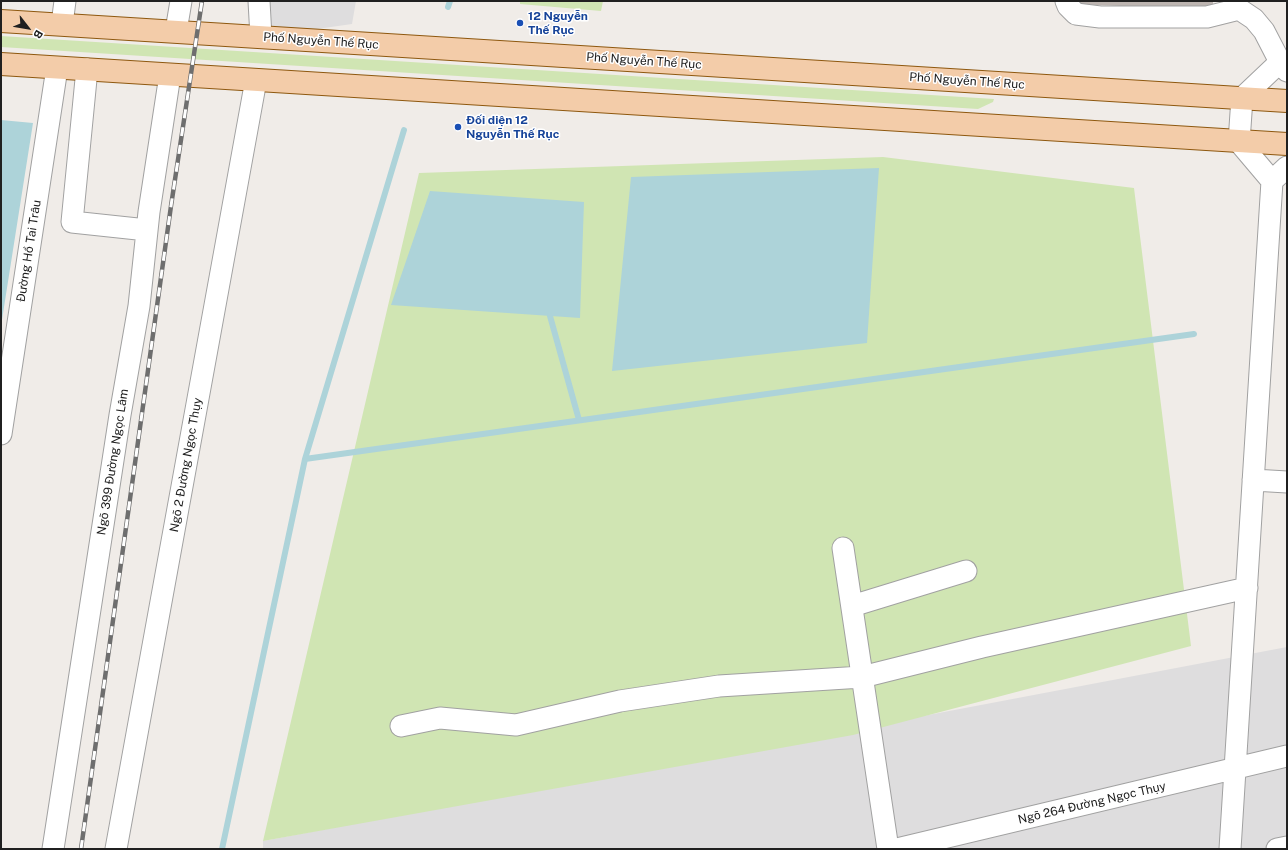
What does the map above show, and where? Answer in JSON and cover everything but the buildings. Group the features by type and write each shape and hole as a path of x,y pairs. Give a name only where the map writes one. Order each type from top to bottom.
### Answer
{"main road":[{"name":"Phố Nguyễn Thế Rục","path":"1,21 1287,101"},
{"path":"1,64 1287,144"}],"street":[{"path":"62,24 65,1"},
{"path":"176,31 181,1"},
{"path":"259,1 261,37"},
{"path":"1066,1 1068,6 1076,14 1100,17 1207,17 1238,9 1249,10 1264,30 1284,66 1242,98 1239,142 1280,174 1254,480 1230,849"},
{"name":"Đường Hồ Tai Trâu","path":"1,434 57,68"},
{"path":"87,70 72,222 147,230"},
{"name":"Ngõ 399 Đường Ngọc Lâm","path":"54,849 120,415 140,306 147,230 170,75"},
{"name":"Ngõ 2 Đường Ngọc Thụy","path":"116,849 256,80"},
{"path":"1254,480 1287,482"},
{"path":"843,548 888,849"},
{"path":"852,606 966,571"},
{"path":"401,726 440,718 516,725 620,701 719,686 862,677 982,647 1246,588"},
{"name":"Ngõ 264 Đường Ngọc Thụy","path":"897,849 1287,756"},
{"path":"1277,849 1287,847"}],"shaded area":[{"path":"259,1 356,1 352,24 261,37"},
{"path":"1287,647 1287,847 1276,849 263,849 263,841"}],"green space":[{"path":"520,1 603,1 601,11 520,4"},
{"path":"1,36 994,99 993,102 978,109 1,47"},
{"path":"883,157 1134,188 1191,646 853,735 263,841 419,173"}],"water":[{"path":"1,120 33,123 1,326"},
{"path":"879,168 867,343 612,371 631,177"},
{"path":"430,191 584,202 580,318 391,305"}],"waterway":[{"path":"448,7 450,1"},
{"path":"222,849 305,459 404,130"},
{"path":"550,316 579,420"},
{"path":"305,459 1194,334"}],"railway":[{"path":"81,849 171,206 202,1"}],"place":[{"name":"12 Nguyễn Thế Rục","path":"520,23"},
{"name":"Đối diện 12 Nguyễn Thế Rục","path":"458,127"}]}
